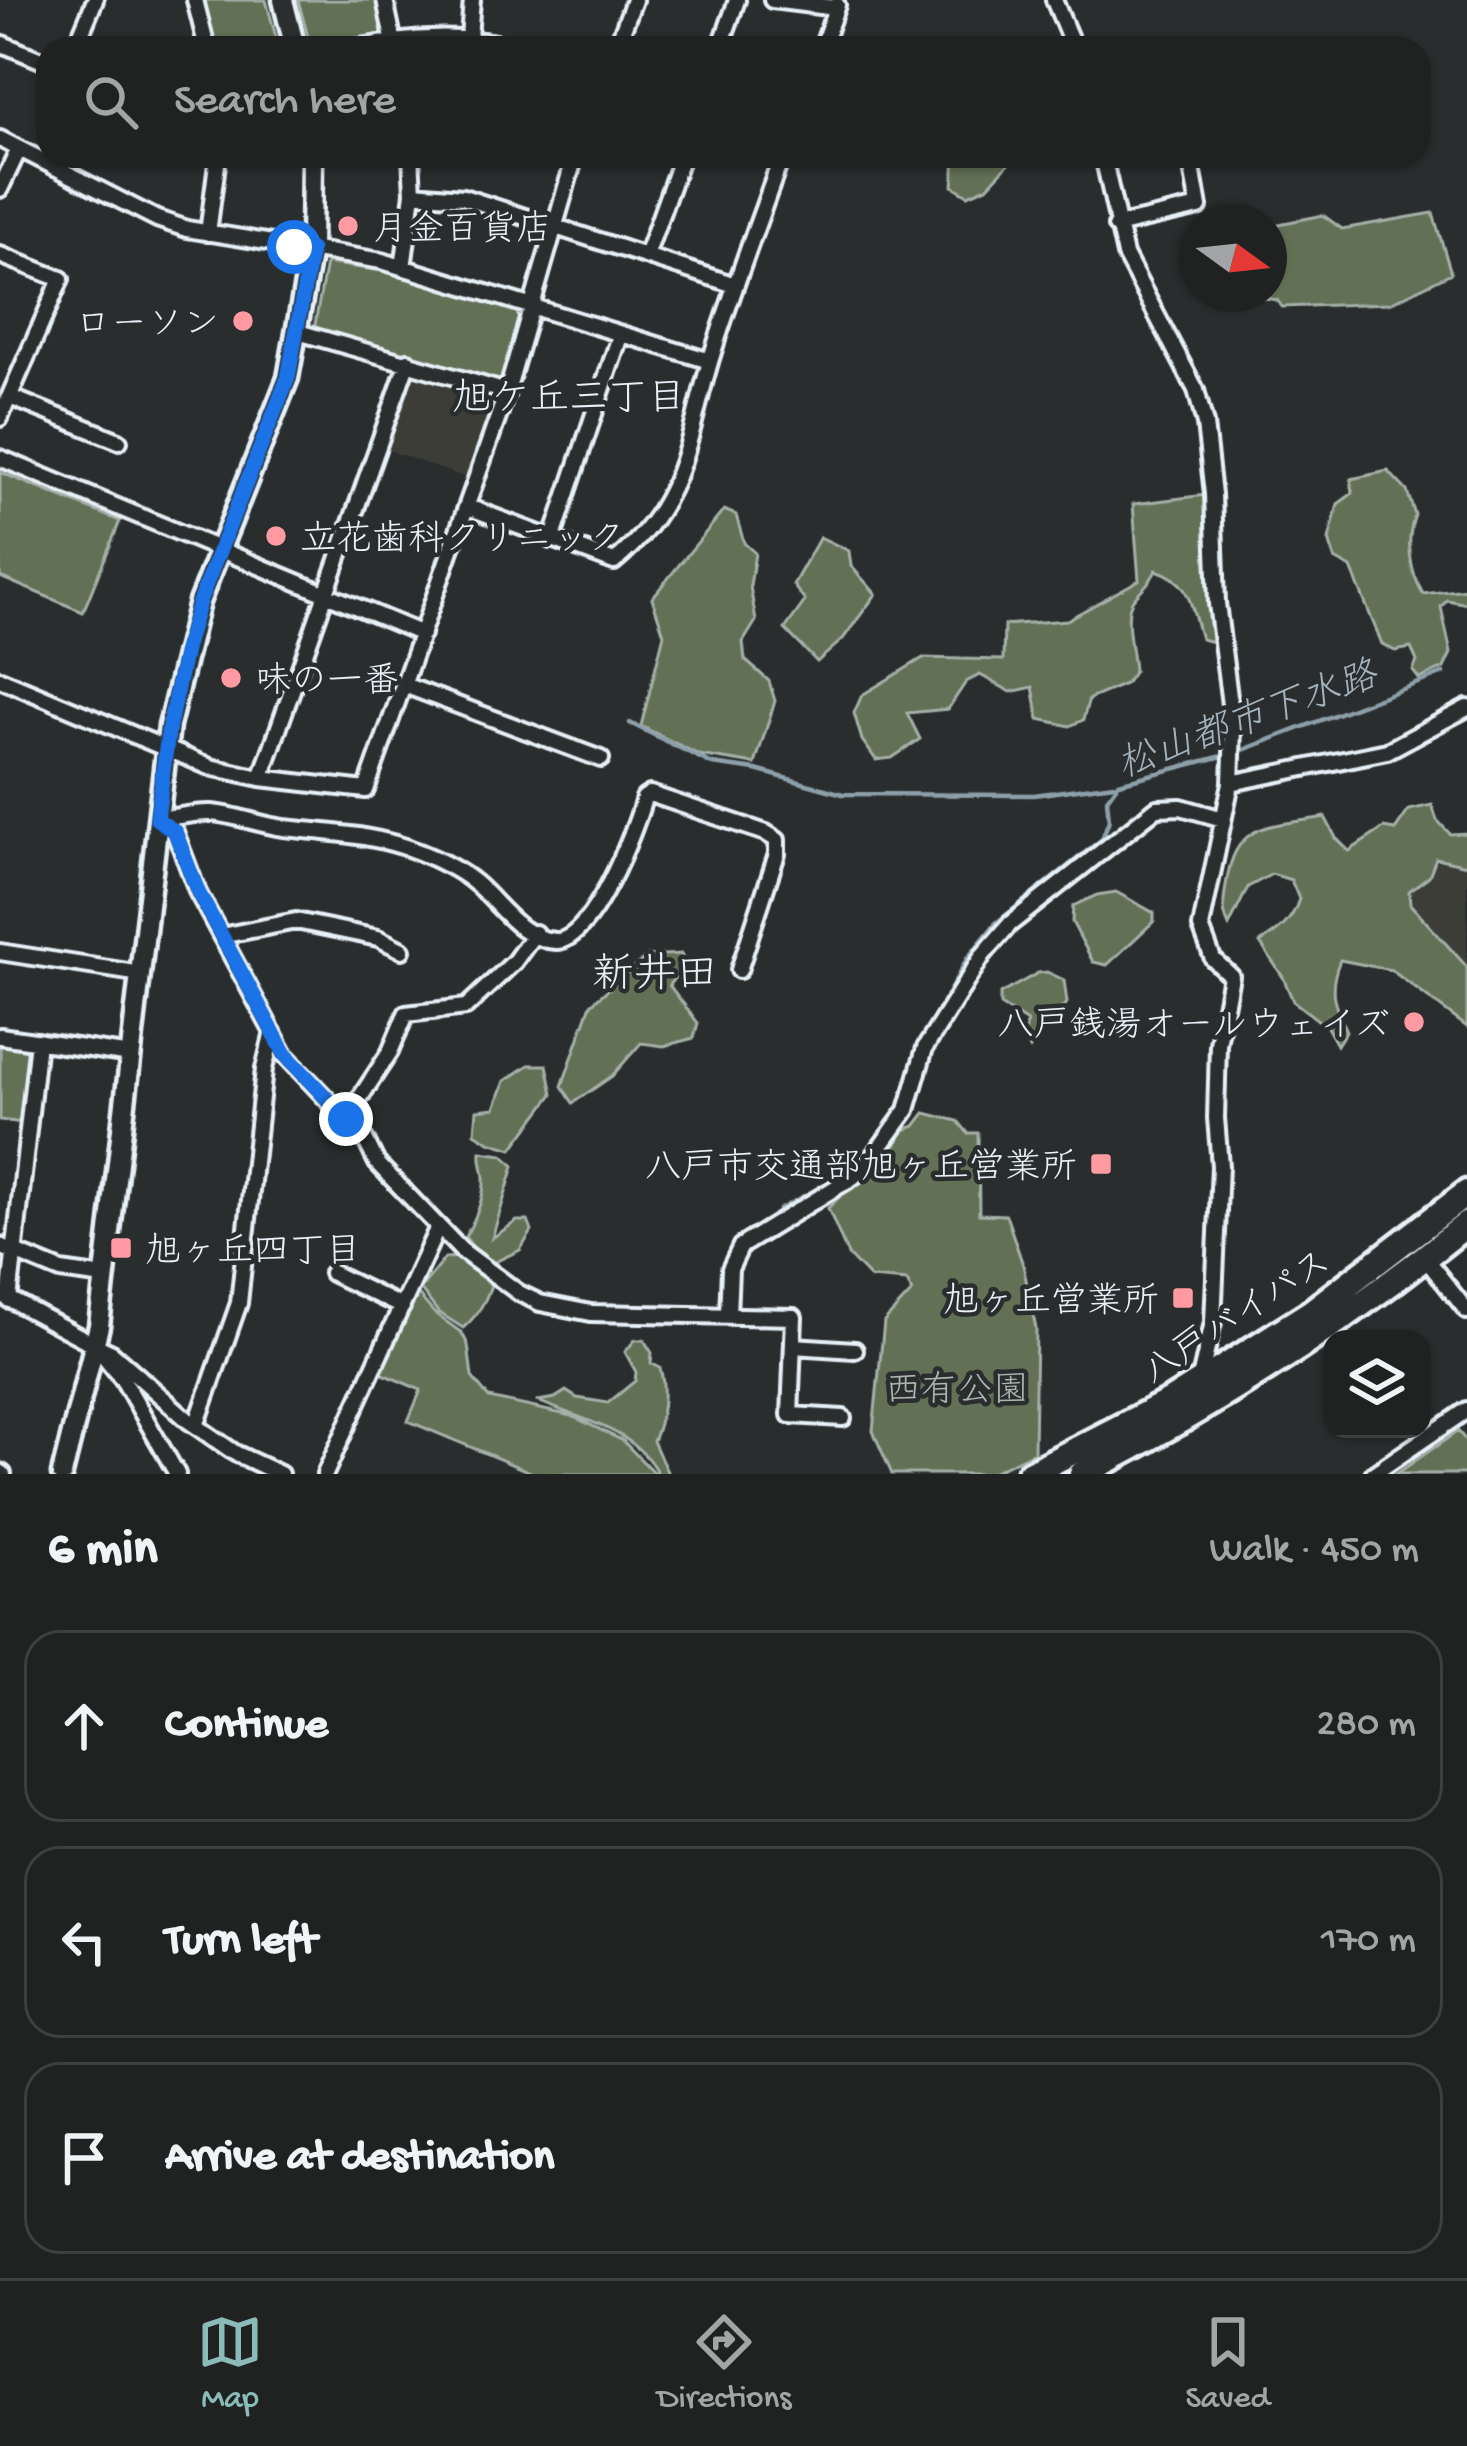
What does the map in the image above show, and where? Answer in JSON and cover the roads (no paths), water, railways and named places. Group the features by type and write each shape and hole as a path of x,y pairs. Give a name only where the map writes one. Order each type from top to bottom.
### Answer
{"highway":[{"name":"八戸バイパス","path":"1029,1474 1199,1384 1310,1313 1467,1193"},
{"name":"八戸バイパス","path":"1082,1474 1266,1371 1467,1224"}],"street":[{"path":"80,36 94,0"},
{"path":"196,0 204,36"},
{"path":"283,0 292,36"},
{"path":"385,0 393,36"},
{"path":"469,36 472,0"},
{"path":"620,36 634,0"},
{"path":"724,36 737,0"},
{"path":"772,0 838,4 826,36"},
{"path":"1054,0 1069,36"},
{"path":"0,43 36,58"},
{"path":"0,139 36,158"},
{"path":"0,190 19,149"},
{"path":"56,168 157,219 208,233 404,268 710,361"},
{"path":"208,233 216,168"},
{"path":"62,1474 95,1345 165,749 186,646 274,421 298,332 311,250 312,168"},
{"path":"404,268 412,168"},
{"path":"0,679 210,767 366,790 507,392 571,168"},
{"path":"646,256 678,168"},
{"path":"467,507 614,562 636,544 663,511 678,481 710,361 778,168"},
{"path":"1105,168 1125,255 1196,390 1205,424 1214,494 1217,603 1232,709 1231,783 1201,928 1213,958 1231,976 1218,1044 1220,1166 1213,1322 1199,1384"},
{"path":"1116,226 1199,207 1192,168"},
{"path":"413,193 463,197 735,285"},
{"path":"0,256 61,279 0,418"},
{"path":"298,332 507,392"},
{"path":"552,540 620,336"},
{"path":"261,778 408,361"},
{"path":"10,397 119,441"},
{"path":"0,458 422,634"},
{"path":"404,685 601,759"},
{"path":"1231,783 1387,751 1467,708"},
{"path":"157,819 210,813 280,828 359,834 419,852 473,881 506,916 551,941 561,941 573,934 609,886 633,840 644,798 650,794 776,840 777,854 739,970"},
{"path":"728,1314 730,1270 741,1246 853,1177 873,1157 907,1110 925,1048 957,993 1010,924 1157,808 1180,807 1223,819"},
{"path":"157,819 175,832 198,892 285,1054 365,1139 377,1163 461,1250 540,1303 591,1313 794,1317 790,1414 843,1418"},
{"path":"221,936 296,921 378,938 402,950"},
{"path":"346,1119 390,1052 406,1014 466,1007 514,962 535,933"},
{"path":"0,952 141,974"},
{"path":"196,1426 239,1303 264,1070 273,1032"},
{"path":"0,1036 131,1054"},
{"path":"38,1041 16,1254 4,1297 112,1353 196,1426 235,1453 280,1474"},
{"path":"325,1474 438,1227"},
{"path":"0,1246 62,1271 104,1277"},
{"path":"1425,1258 1467,1311"},
{"path":"332,1273 402,1306"},
{"path":"95,1345 122,1378 178,1474"},
{"path":"793,1346 855,1350"},
{"path":"1373,1474 1467,1410"}],"waterway":[{"name":"松山都市下水路","path":"926,1034 967,959 996,923 1102,839 1109,820 1107,799 1119,783 1238,752 1444,673"},
{"path":"630,723 712,764 756,770 843,794 1034,795 1114,784"},
{"name":"松山都市下水路","path":"897,1112 916,1055"},
{"name":"松山都市下水路","path":"779,1210 845,1173 883,1131"}],"place":[{"name":"月金百貨店","path":"348,226"},
{"name":"ローソン","path":"243,321"},
{"name":"立花歯科クリニック","path":"276,536"},
{"name":"味の一番","path":"231,678"},
{"name":"八戸銭湯オールウェイズ","path":"1414,1022"},
{"name":"八戸市交通部旭ヶ丘営業所","path":"1101,1164"},
{"name":"旭ヶ丘四丁目","path":"121,1248"},
{"name":"旭ヶ丘営業所","path":"1183,1298"}],"district":[{"name":"旭ケ丘三丁目","path":"569,395"},
{"name":"新井田","path":"655,971"}],"park label":[{"name":"西有公園","path":"957,1387"}]}
